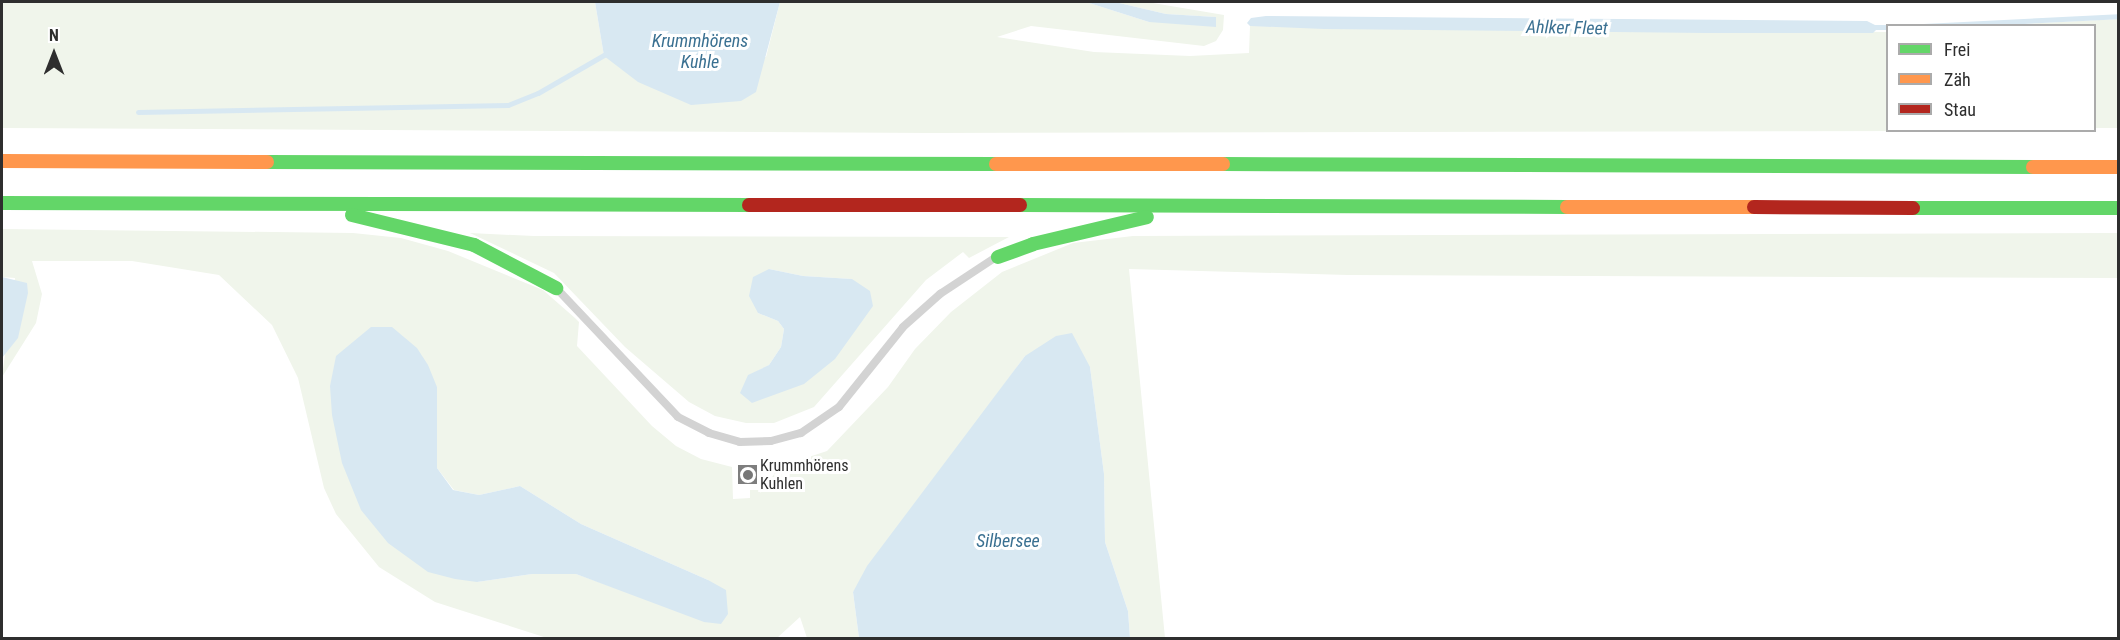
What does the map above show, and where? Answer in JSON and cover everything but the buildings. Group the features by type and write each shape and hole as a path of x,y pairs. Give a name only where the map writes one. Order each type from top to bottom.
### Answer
{"highway":[{"path":"2,160 2118,167"},
{"path":"2,203 2118,208"},
{"path":"298,204 429,231 474,245 518,265 556,288"},
{"path":"998,257 1071,233 1195,206"}],"lane":[{"path":"556,288 678,417 709,433 740,442 771,441 801,433 839,407 903,327 940,294 998,257"}],"shaded area":[{"path":"2,2 595,2 604,56 766,57 780,2 1086,2 1149,22 1216,17 1166,14 1115,2 1147,2 1224,15 1223,30 1216,41 1204,46 1031,26 997,37 1094,52 1190,56 1249,53 1250,26 1886,32 1886,131 930,133 2,128"},
{"path":"2118,19 2118,128 2096,128 2096,24 2023,24"},
{"path":"2,229 353,233 401,238 448,251 543,290 579,322 577,346 652,426 676,446 701,459 732,467 733,499 750,498 750,490 763,490 763,472 827,451 888,387 915,349 951,312 1002,272 1073,243 1133,236 2118,233 2118,278 1348,275 1129,269 1165,638 1130,638 1128,611 1105,542 1104,474 1090,367 1025,356 853,592 859,638 807,638 800,617 777,638 547,638 435,602 379,567 336,514 324,488 298,378 272,325 219,275 132,261 32,261 42,294 36,323 2,377 15,278 2,277","holes":["371,327 437,387 437,468 454,490 479,495 520,486 581,524 708,580 671,608 576,574 532,574 477,582"]},
{"path":"470,233 534,236 1009,237 969,258 963,252 926,280 814,407 774,423 746,423 715,416 689,402 625,347 554,273","holes":["769,269 803,276 852,279 752,403 748,376 769,365 781,347 784,329 778,321 758,313"]}],"water":[{"name":"Krummhörens Kuhle","path":"595,2 780,2 756,92 741,101 691,105 638,82 604,56"},
{"path":"1086,2 1115,2 1166,14 1216,17 1216,27 1149,22"},
{"path":"1266,16 1867,21 1879,27 1873,33 1705,33 1324,29 1250,26 1247,23 1251,18"},
{"path":"769,269 803,276 852,279 870,291 873,306 835,359 804,384 752,403 740,393 748,375 769,365 781,347 784,329 778,321 758,313 749,296 753,277"},
{"path":"2,277 27,283 28,293 18,338 2,358"},
{"path":"371,327 392,327 417,348 428,365 437,387 437,468 453,490 479,495 520,486 581,524 708,580 726,590 728,614 721,624 704,622 576,574 532,574 477,582 455,579 428,572 388,543 361,510 342,463 332,415 330,386 336,356"},
{"name":"Silbersee","path":"1072,333 1090,367 1104,474 1105,542 1128,611 1130,638 859,638 853,592 867,566 1025,356 1056,336"}],"waterway":[{"name":"Ahlker Fleet","path":"1962,24 2118,16"},
{"name":"Ahlker Fleet","path":"1874,27 1886,27"},
{"path":"138,112 508,105 538,93 609,52"}],"traffic: fast":[{"path":"267,162 996,164"},
{"path":"1223,164 2033,167"},
{"path":"2,203 749,205"},
{"path":"1020,205 1567,207"},
{"path":"1913,208 2118,208"},
{"path":"352,215 474,245 556,288"},
{"path":"998,257 1033,244 1147,217"}],"traffic: slow":[{"path":"2,161 267,162"},
{"path":"996,164 1223,164"},
{"path":"2033,167 2118,167"},
{"path":"1567,207 1754,207"}],"traffic: jam":[{"path":"749,205 1020,205"},
{"path":"1754,207 1913,208"}],"place":[{"name":"Krummhörens Kuhlen","path":"748,475"}]}
